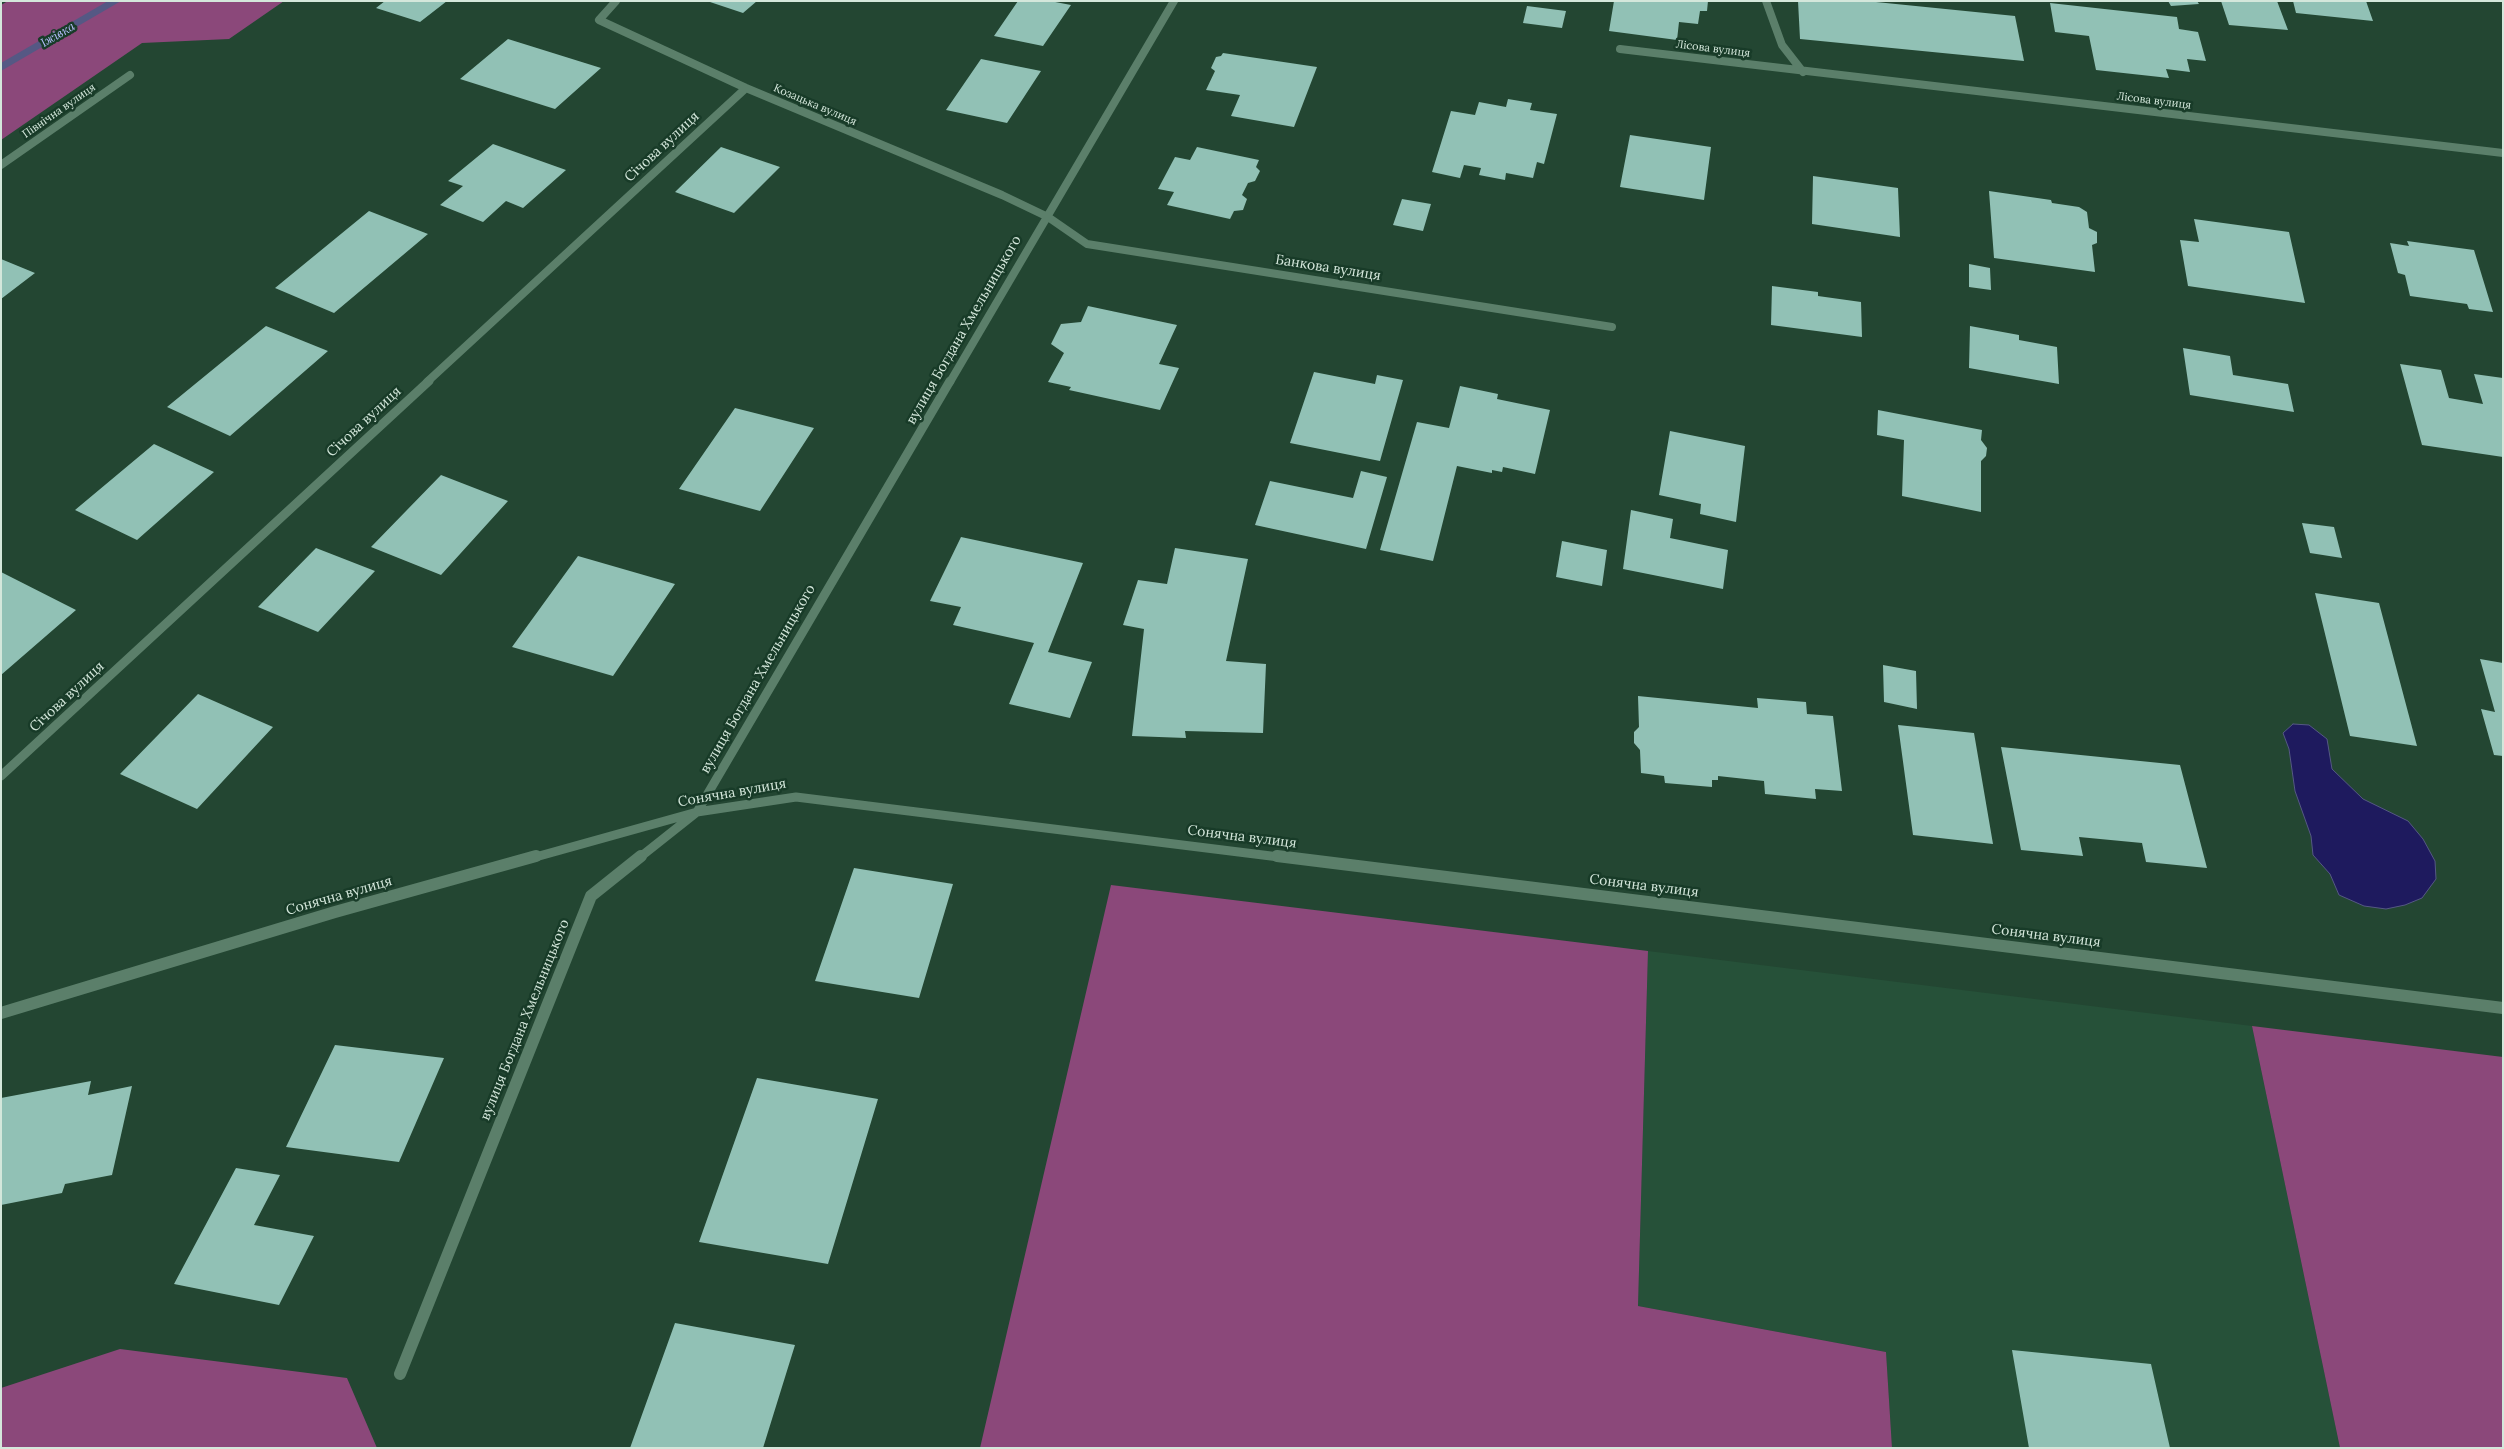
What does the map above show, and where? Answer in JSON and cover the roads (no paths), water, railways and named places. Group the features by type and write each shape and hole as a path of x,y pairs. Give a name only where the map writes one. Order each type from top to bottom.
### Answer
{"street":[{"name":"Козацька вулиця","path":"616,1 599,20 746,88 1002,195 1048,217"},
{"name":"вулиця Богдана Хмельницького","path":"400,1374 591,896 697,812 1174,1"},
{"path":"1766,1 1782,46 1803,72"},
{"name":"Лісова вулиця","path":"1620,49 2503,153"},
{"name":"Північна вулиця","path":"1,165 130,75"},
{"name":"Січова вулиця","path":"1,776 746,88"},
{"name":"Банкова вулиця","path":"1048,217 1087,244 1612,326"},
{"name":"Сонячна вулиця","path":"1,1013 335,912 697,812 796,797 2503,1008"}],"waterway":[{"name":"Іжівка","path":"1,68 116,1"}]}
